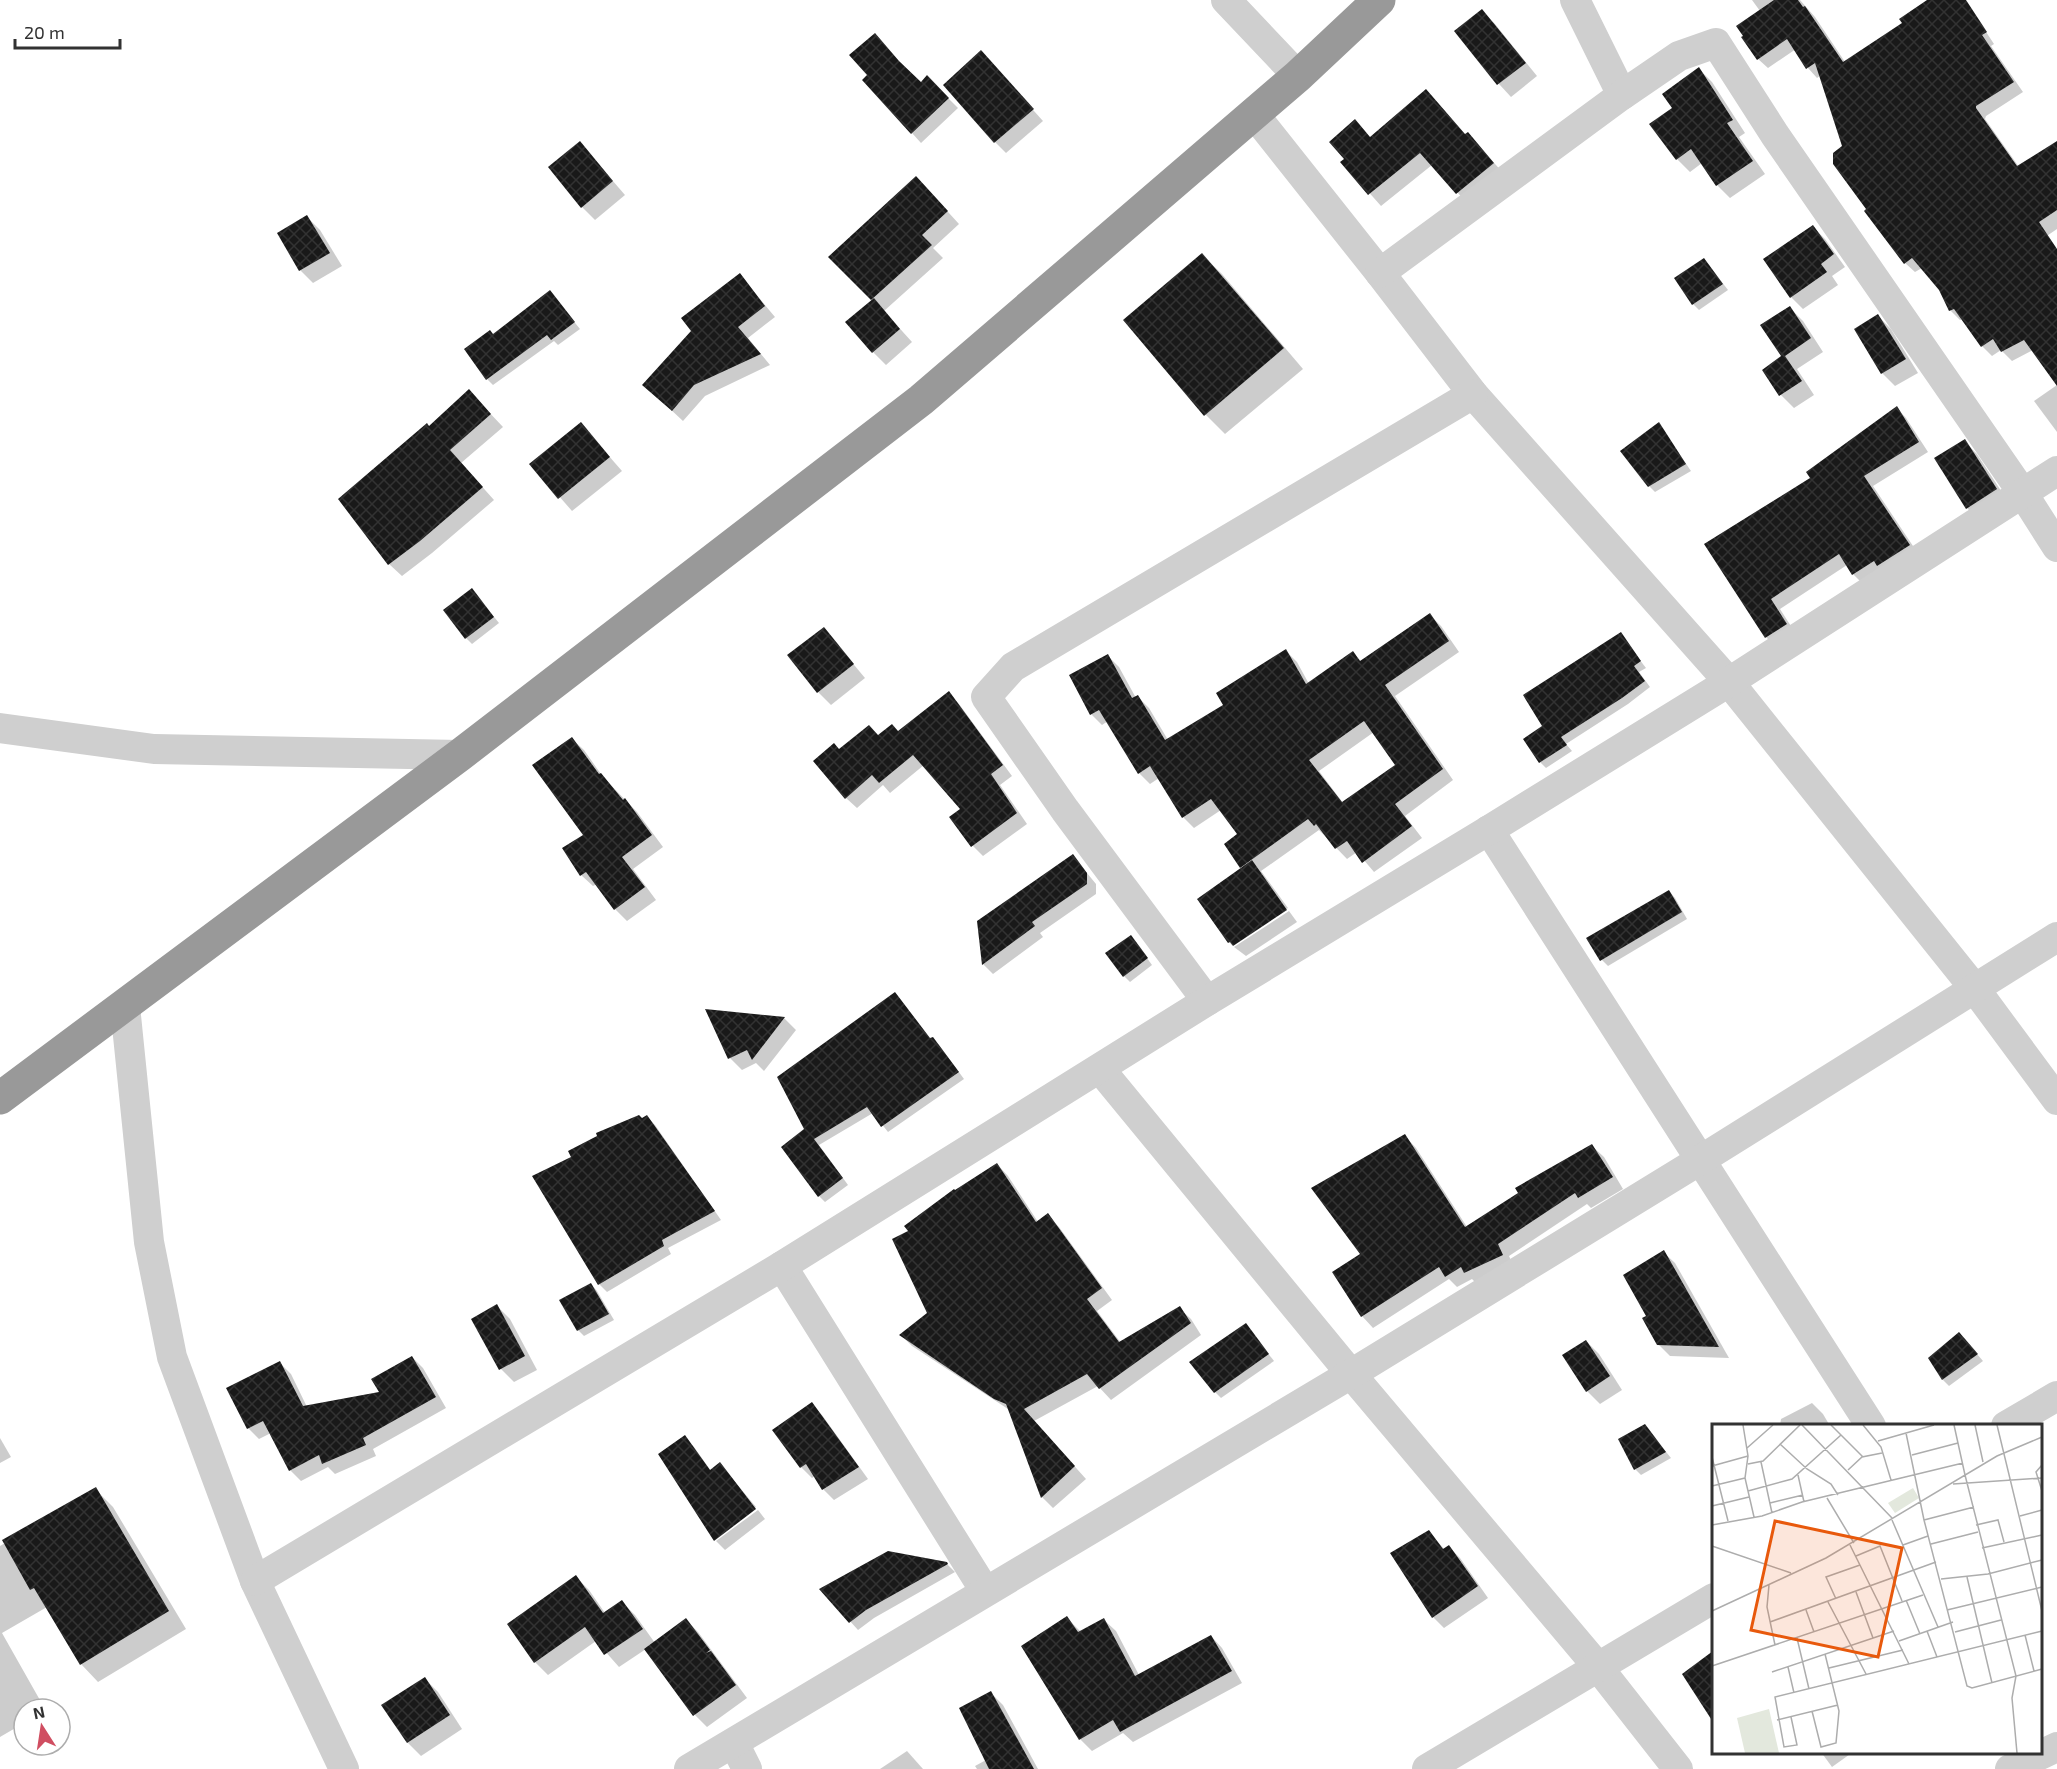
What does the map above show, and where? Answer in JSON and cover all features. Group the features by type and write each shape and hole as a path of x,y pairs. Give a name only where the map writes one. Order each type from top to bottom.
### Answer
{"highway":[{"path":"0,1098 460,754 921,400 1298,76 1379,0"}],"street":[{"path":"1226,0 1298,76"},
{"path":"1575,0 1622,95"},
{"path":"1380,273 1622,95 1679,56 1716,43 1782,145 2022,492 2057,548"},
{"path":"1253,113 1473,394 1729,682 1975,989 2057,1100"},
{"path":"1208,1001 1065,810 986,697 1013,667 1473,394"},
{"path":"255,1581 782,1266 1208,1001 1490,830 1729,682 2057,471"},
{"path":"0,728 154,749 460,754"},
{"path":"1490,830 1870,1424"},
{"path":"689,1769 740,1756 985,1592 1352,1374 2057,937"},
{"path":"124,1006 149,1242 172,1357 255,1581 344,1769"},
{"path":"1100,1069 1598,1667 1678,1769"},
{"path":"782,1266 985,1592"},
{"path":"2008,1424 2057,1396"},
{"path":"1427,1769 1712,1599"},
{"path":"2010,1769 2057,1747"}],"building":[{"path":"1774,0 1798,0 1803,7 1805,6 1843,62 1902,23 1899,19 1927,0 1966,0 1987,32 1982,35 2014,82 1976,108 2017,166 2057,141 2057,210 2039,222 2057,249 2057,386 2024,340 2001,352 1993,339 1981,347 1954,309 1949,311 1939,290 1912,258 1904,264 1864,211 1866,209 1833,164 1833,153 1842,146 1815,63 1806,69 1787,39 1757,60 1736,26"},
{"path":"1482,9 1526,63 1497,85 1454,31"},
{"path":"875,33 921,82 927,75 949,98 911,134 862,80 867,75 849,55"},
{"path":"981,50 1034,109 994,143 943,85"},
{"path":"1699,67 1733,120 1727,123 1753,161 1716,186 1691,149 1676,160 1649,124 1672,108 1662,94"},
{"path":"1426,89 1465,134 1468,132 1494,163 1456,194 1420,153 1368,195 1340,162 1344,159 1329,142 1355,119 1370,137"},
{"path":"580,141 613,181 581,208 548,167"},
{"path":"916,176 948,211 922,235 932,245 871,300 828,257"},
{"path":"307,215 330,253 299,271 277,233"},
{"path":"1813,225 1834,254 1821,264 1827,272 1790,298 1763,259"},
{"path":"1202,253 1284,348 1204,416 1123,320"},
{"path":"1704,258 1723,284 1692,305 1674,278"},
{"path":"740,273 765,306 738,327 761,354 694,385 672,411 642,385 691,331 681,318"},
{"path":"550,290 575,322 551,340 547,335 486,380 464,349 490,330 493,334"},
{"path":"874,298 900,329 872,353 845,322"},
{"path":"1790,306 1811,338 1785,356 1802,381 1779,396 1762,370 1781,356 1760,325"},
{"path":"1878,314 1906,359 1881,374 1854,329"},
{"path":"469,389 491,414 450,450 483,487 388,565 338,499 427,423 429,426"},
{"path":"1897,406 1919,442 1864,476 1910,545 1877,566 1874,561 1852,575 1839,554 1771,599 1787,624 1765,638 1704,544 1810,478 1806,472"},
{"path":"581,422 610,457 558,499 529,464"},
{"path":"1659,422 1686,464 1648,487 1620,451"},
{"path":"1965,439 1997,489 1966,509 1934,458"},
{"path":"472,588 494,617 465,639 443,610"},
{"path":"1430,613 1449,641 1385,685 1443,769 1395,804 1412,826 1362,863 1347,841 1335,849 1316,824 1314,826 1308,819 1240,868 1224,844 1237,834 1211,799 1182,818 1150,766 1138,774 1099,710 1090,715 1069,675 1108,654 1132,698 1138,695 1165,740 1223,705 1216,693 1286,649 1306,684 1353,651 1360,661","holes":["1364,721 1395,765 1342,802 1309,760"]},
{"path":"824,627 854,664 817,693 787,655"},
{"path":"1621,632 1641,661 1634,666 1645,681 1561,737 1567,745 1539,763 1523,739 1542,726 1523,695"},
{"path":"949,691 1003,765 991,774 1017,813 971,847 949,817 960,809 913,755 879,783 872,775 845,799 813,761 834,743 839,749 869,725 878,735 892,724 898,731"},
{"path":"572,737 599,774 601,773 623,800 625,798 652,835 622,857 645,887 614,910 586,872 580,876 562,848 583,835 532,765"},
{"path":"1073,854 1087,873 1087,884 1032,922 1035,926 982,965 977,921"},
{"path":"1252,860 1287,910 1233,946 1230,942 1228,943 1197,899"},
{"path":"1669,890 1682,912 1600,961 1586,938"},
{"path":"1131,935 1148,958 1123,977 1105,953"},
{"path":"895,992 959,1072 881,1127 867,1107 814,1139 843,1178 818,1197 781,1147 804,1129 777,1077"},
{"path":"705,1009 785,1017 752,1060 747,1050 728,1059"},
{"path":"639,1115 642,1118 647,1115 715,1211 662,1240 664,1246 598,1285 532,1176 571,1157 568,1151 597,1136 596,1133"},
{"path":"1405,1134 1465,1227 1518,1193 1515,1188 1592,1144 1613,1177 1578,1198 1575,1193 1498,1244 1503,1255 1464,1273 1461,1267 1445,1277 1439,1267 1361,1317 1332,1272 1360,1254 1311,1188"},
{"path":"997,1163 1036,1222 1048,1213 1102,1288 1087,1299 1119,1342 1180,1306 1191,1323 1099,1389 1087,1374 1024,1409 1075,1466 1041,1498 1006,1404 994,1399 899,1335 927,1313 892,1239 908,1231 904,1226 954,1189"},
{"path":"1664,1250 1719,1347 1657,1345 1642,1318 1646,1316 1623,1275"},
{"path":"591,1283 609,1314 577,1331 559,1300"},
{"path":"497,1304 525,1356 499,1370 471,1319"},
{"path":"1246,1323 1269,1354 1214,1393 1189,1362"},
{"path":"1959,1332 1978,1354 1942,1380 1928,1358"},
{"path":"1586,1340 1610,1376 1586,1392 1562,1355"},
{"path":"412,1356 436,1397 363,1438 366,1445 322,1464 319,1455 289,1471 263,1421 247,1429 226,1388 280,1361 303,1406 379,1392 371,1379"},
{"path":"812,1402 859,1467 822,1490 806,1464 800,1468 772,1430"},
{"path":"1645,1424 1666,1452 1634,1470 1618,1439"},
{"path":"685,1435 710,1470 720,1462 756,1509 714,1541 658,1454"},
{"path":"96,1487 169,1611 80,1665 34,1588 30,1590 2,1540"},
{"path":"1429,1530 1443,1549 1449,1545 1478,1586 1432,1618 1390,1553"},
{"path":"888,1551 948,1564 866,1610 849,1623 819,1589"},
{"path":"576,1575 603,1613 622,1600 643,1629 604,1655 585,1627 534,1663 507,1624"},
{"path":"1067,1616 1078,1632 1104,1618 1135,1676 1211,1635 1232,1671 1120,1732 1113,1720 1079,1740 1021,1646"},
{"path":"686,1618 710,1650 706,1653 711,1651 736,1685 693,1716 644,1649"},
{"path":"1712,1652 1712,1720 1682,1674"},
{"path":"425,1677 450,1715 407,1743 381,1705"},
{"path":"991,1691 1034,1769 989,1769 959,1708"}]}
